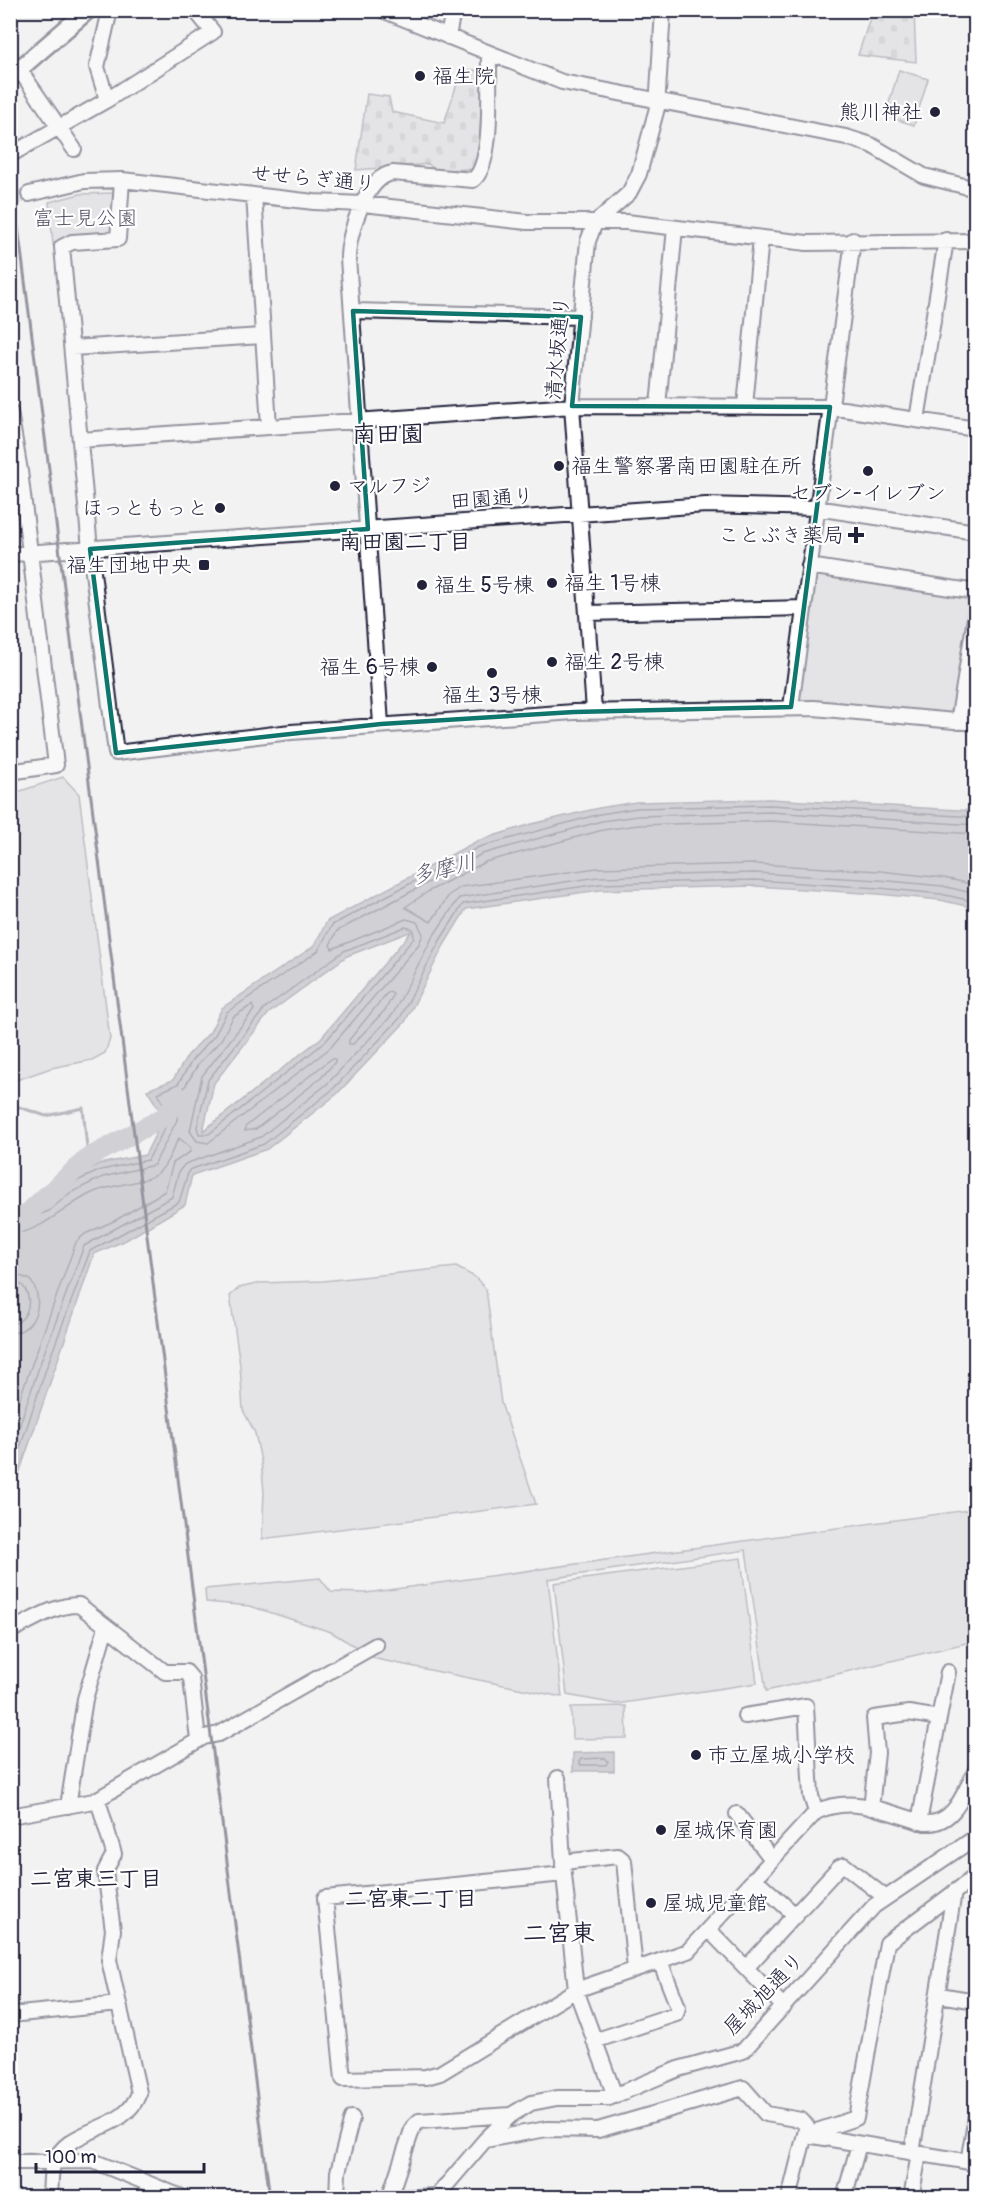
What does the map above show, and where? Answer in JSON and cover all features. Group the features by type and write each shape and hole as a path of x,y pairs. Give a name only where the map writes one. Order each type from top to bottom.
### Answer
{"main road":[{"path":"15,73 88,10"}],"street":[{"path":"107,100 97,67 110,10"},
{"path":"10,155 107,100 213,32 195,10"},
{"path":"382,10 562,82 846,137 871,145 924,176 975,189"},
{"path":"448,37 453,10"},
{"path":"595,222 629,193 636,182 658,100 663,10"},
{"path":"381,724 348,247 352,227 363,204 373,186 388,173 473,180 478,176 483,168 487,133 489,54"},
{"path":"15,73 74,149"},
{"path":"122,180 118,238 72,242 62,247 90,549 116,753 381,724 594,711 790,707 975,723"},
{"name":"せせらぎ通り","path":"29,194 84,181 122,180 314,202 363,204 527,222 626,222 807,243 853,240 975,241"},
{"path":"254,195 269,426"},
{"name":"清水坂通り","path":"594,711 572,405 588,241 595,222"},
{"path":"658,406 675,228"},
{"path":"745,406 760,238"},
{"path":"790,707 853,240"},
{"path":"917,420 946,240"},
{"path":"353,311 581,317"},
{"path":"72,348 262,336"},
{"path":"80,440 572,405 830,407 975,429"},
{"path":"10,412 15,471 30,553 56,765 10,772"},
{"name":"田園通り","path":"10,554 706,505 816,508 975,532"},
{"path":"809,567 975,592"},
{"path":"587,613 804,608"},
{"path":"958,722 975,612"},
{"path":"10,1631 43,1615 71,1605 80,1605 165,1672 186,1672 191,1678 198,1740"},
{"path":"68,1806 85,1699 106,1627"},
{"path":"10,1816 98,1800 198,1740 219,1734 376,1646"},
{"path":"919,1821 948,1672"},
{"path":"745,1716 806,1706 811,1796 816,1812"},
{"path":"871,1808 877,1753 874,1718 909,1713 939,1718"},
{"path":"635,1969 624,1861 618,1856 563,1868 325,1898 343,2079 426,2077 440,2073 576,1990 688,1951 771,1858 816,1812 840,1803 936,1823 952,1814 975,1770"},
{"path":"558,1778 563,1868 576,1990 615,2096"},
{"path":"50,2198 55,2161 72,2140 129,2113 138,2096 109,1960 113,1930 105,1871 114,1854 98,1800"},
{"path":"736,1814 771,1858"},
{"name":"屋城旭通り","path":"511,2115 545,2099 609,2098 678,2070 743,2051 867,1914 886,1898 975,1837"},
{"path":"746,1968 844,1864 886,1898"},
{"path":"844,2198 887,1943 975,1876"},
{"path":"754,1878 796,1916"},
{"path":"911,2198 954,1892"},
{"path":"708,1930 784,2007"},
{"path":"594,2041 676,2014 678,2007 660,1961"},
{"path":"939,1995 975,2001"},
{"path":"10,2015 119,2004"},
{"path":"484,2140 547,2129 598,2130 743,2088 766,2114 801,2120 807,2126 789,2198"},
{"path":"395,2198 437,2197 484,2140 511,2115"},
{"path":"389,2198 413,2127 419,2121 511,2115"},
{"path":"805,2135 972,2163 975,2116"},
{"path":"337,2198 338,2172 352,2118"},
{"path":"805,2135 856,2118"},
{"path":"10,2162 79,2159 106,2164 184,2198"}],"highlighted area":[{"path":"353,311 581,317 572,406 830,407 791,707 574,712 381,724 116,753 90,549 368,529"}],"green space":[{"path":"885,10 914,11 916,62 858,55 870,18"},
{"path":"462,69 483,71 478,169 436,170 428,164 356,170 367,94 389,97 392,112 444,123"},
{"path":"899,70 928,79 914,125 885,116"},
{"name":"富士見公園","path":"115,193 111,240 53,245 49,202 80,194"},
{"path":"811,572 975,598 957,719 796,706"},
{"path":"63,777 79,794 110,1039 105,1053 92,1060 51,1068 11,1082 11,794"},
{"path":"456,1267 475,1277 486,1289 501,1403 536,1504 262,1539 264,1492 261,1461 255,1433 243,1410 240,1365 230,1296 239,1288 260,1283 323,1281"},
{"path":"975,1509 975,1641 766,1691 746,1550 548,1579 562,1697 376,1659 331,1632 250,1606 206,1602 205,1589 320,1578 331,1592 366,1593"},
{"path":"741,1558 757,1683 616,1704 567,1695 554,1583"},
{"path":"626,1706 627,1738 572,1739 571,1707"}],"water":[{"path":"770,799 975,811 975,908 940,900 754,886 600,890 466,909 444,945 405,1022 337,1094 267,1149 192,1175 185,1205 126,1240 94,1254 11,1497 10,1337 15,1296 11,1297 11,1213 43,1199 63,1181 99,1164 145,1155 164,1117 147,1090 173,1080 188,1055 210,1032 222,1008 314,946 327,921 477,841 532,824 636,802","holes":["412,931 321,1038 203,1131 214,1083 269,1013 347,956"]},
{"path":"614,1752 614,1771 573,1771 573,1753"}],"waterway":[{"name":"多摩川","path":"10,1229 88,1158 164,1117 179,1097"},
{"path":"10,1104 46,1116 83,1108 88,1158"}],"tunnel":[{"path":"10,199 29,194"}],"railway":[{"path":"10,164 270,2198"}],"place":[{"name":"福生院","path":"420,76"},
{"name":"熊川神社","path":"935,112"},
{"name":"福生警察署南田園駐在所","path":"559,466"},
{"name":"セブン-イレブン","path":"868,471"},
{"name":"マルフジ","path":"335,486"},
{"name":"ほっともっと","path":"220,508"},
{"name":"ことぶき薬局","path":"856,535"},
{"name":"福生団地中央","path":"204,565"},
{"name":"福生 1号棟","path":"552,583"},
{"name":"福生 5号棟","path":"422,585"},
{"name":"福生 2号棟","path":"552,662"},
{"name":"福生 6号棟","path":"432,667"},
{"name":"福生 3号棟","path":"492,673"},
{"name":"市立屋城小学校","path":"696,1755"},
{"name":"屋城保育園","path":"661,1830"},
{"name":"屋城児童館","path":"651,1903"}],"district":[{"name":"南田園","path":"388,434"},
{"name":"南田園二丁目","path":"405,542"},
{"name":"二宮東三丁目","path":"96,1879"},
{"name":"二宮東二丁目","path":"411,1899"},
{"name":"二宮東","path":"559,1933"}]}
